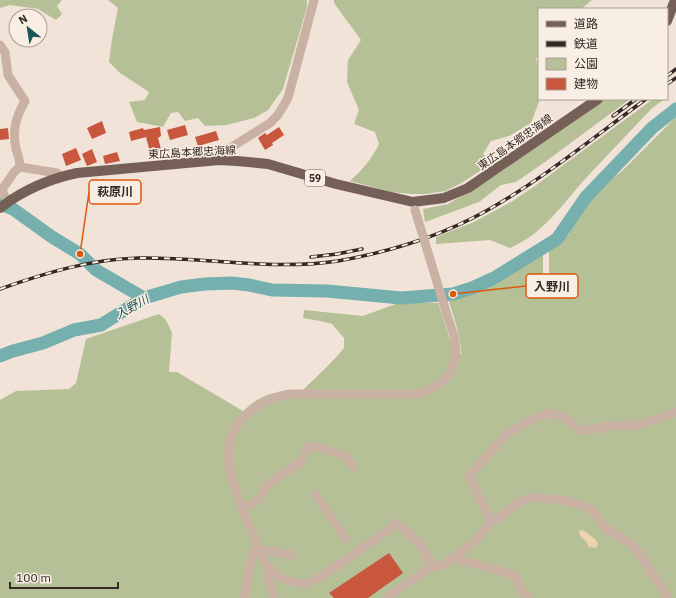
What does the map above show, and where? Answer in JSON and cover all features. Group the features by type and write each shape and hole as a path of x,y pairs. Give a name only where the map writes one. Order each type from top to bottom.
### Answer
{"main road":[{"path":"668,18 674,0"},
{"name":"東広島本郷忠海線","path":"0,208 36,186 58,177 77,173 219,160 237,160 268,164 414,206 444,198 468,188 597,100"}],"street":[{"path":"219,160 219,154 270,123 284,107 288,98 314,0"},
{"path":"0,45 5,52 8,75 25,100 17,115 14,129 16,148 20,158 20,167"},
{"path":"8,202 3,193 3,188 15,171 20,167 57,173 58,177"},
{"path":"414,206 454,337 456,352 454,364 449,376 441,384 416,394 290,394 267,400 259,404 243,418 232,437 229,446 229,458 231,477 242,509 264,561 276,575 285,579 308,583 326,573 390,529 395,523 417,539 426,551 432,566"},
{"path":"491,520 470,476 507,434 522,424 547,414 564,417 581,430 615,425 626,426 642,424 676,412"},
{"path":"664,415 676,419"},
{"path":"242,509 260,499 266,486 300,462 309,446 346,456 353,467"},
{"path":"315,494 346,539"},
{"path":"386,598 432,566 441,566 453,558 486,530 491,520 499,518 520,501 535,497 568,501 590,508 606,528 629,542 637,550 668,598"},
{"path":"244,598 253,551 259,549 291,555"},
{"path":"453,558 515,575 521,590 528,598"},
{"path":"270,569 267,573 274,598"}],"green space":[{"path":"0,0 62,0 57,6 62,14 56,20 48,15 48,8 31,8 10,5 0,8"},
{"path":"108,0 307,0 307,7 283,89 268,110 254,118 226,125 205,126 198,118 185,121 178,112 171,113 163,127 137,122 129,102 145,100 149,92 120,73 109,62 118,8"},
{"path":"334,0 592,0 582,8 538,8 538,57 536,58 538,65 538,100 540,100 531,123 509,136 491,141 483,154 492,163 446,191 425,194 391,192 350,181 359,173 373,155 379,144 375,132 354,124 359,110 347,82 348,60 361,40 334,3"},
{"path":"604,100 629,100 516,182 501,185 479,202 425,222 423,209 448,204 496,175"},
{"path":"652,100 664,100 652,108 585,179 560,209 542,227 522,242 510,248 490,240 436,244 436,237 474,222 511,202"},
{"path":"676,117 676,598 0,598 0,400 16,391 69,389 76,383 86,339 159,314 166,320 172,333 169,372 177,372 243,411 264,396 303,390 344,348 344,338 332,324 303,318 304,310 363,316 401,302 438,303 452,346 452,357 461,354 458,333 448,298 484,288 543,253 543,291 552,283 549,276 549,251 569,234 569,224 577,210 593,194 622,171"}],"sand":[{"path":"583,530 595,539 598,544 596,548 589,547 586,541 580,536 579,531"}],"building":[{"path":"102,121 106,133 92,139 87,128"},
{"path":"185,125 188,135 170,140 167,130"},
{"path":"160,127 161,136 158,138 162,153 151,156 146,137 131,141 129,132 143,128 144,130"},
{"path":"279,127 284,135 265,150 258,138 265,133 267,135"},
{"path":"8,128 9,139 0,140 0,129"},
{"path":"216,131 219,140 198,146 195,137"},
{"path":"76,148 81,160 66,166 62,154"},
{"path":"92,149 97,162 87,166 82,154"},
{"path":"117,152 120,161 105,164 103,156"},
{"path":"389,553 403,573 368,598 334,598 329,593"}],"waterway":[{"name":"入野川","path":"0,356 43,343 74,330 101,325 144,298 181,287 232,283 272,290 327,291 401,298 453,294 472,288 494,278 557,239 586,197 652,128 676,109"},
{"path":"0,204 13,209 52,237 80,254 96,270 144,298"}],"railway":[{"path":"668,75 676,69"},
{"path":"668,83 676,78"},
{"path":"613,116 635,100"},
{"path":"0,289 68,268 121,259 164,258 263,264 313,264 338,261 395,248 451,228 507,199 568,157 645,100"},
{"path":"311,257 362,249"}],"place":[{"name":"萩原川","path":"80,254"},
{"name":"入野川","path":"453,294"}]}
